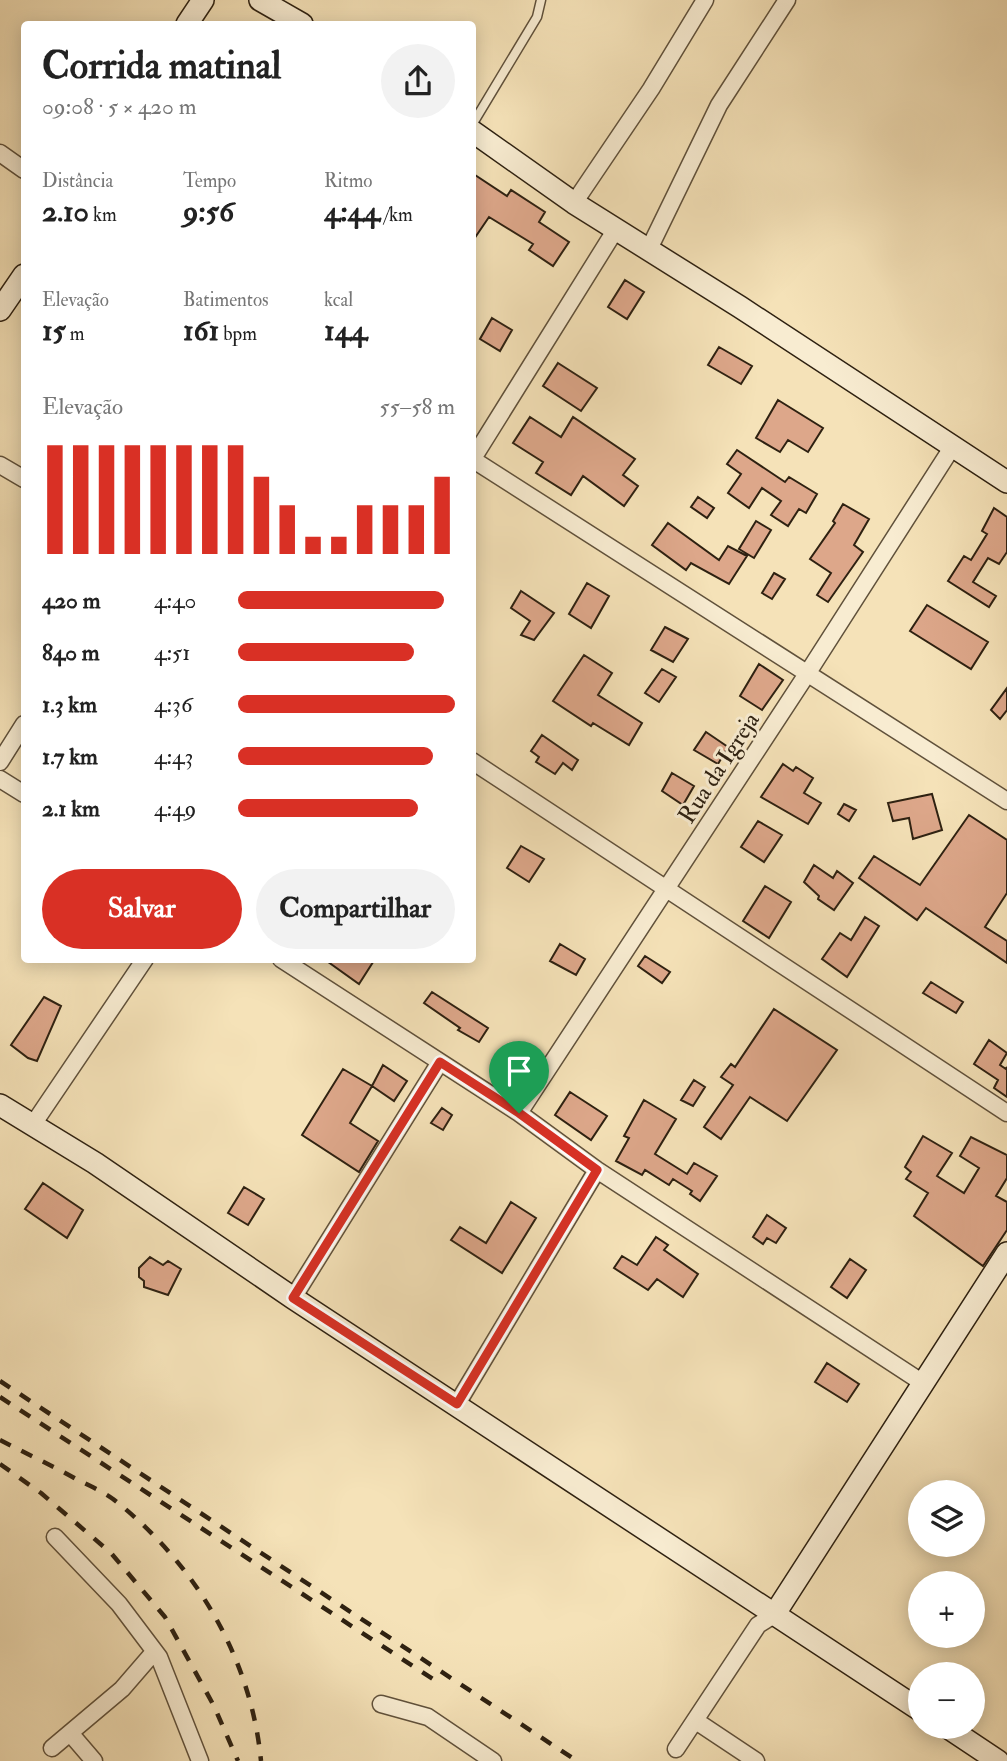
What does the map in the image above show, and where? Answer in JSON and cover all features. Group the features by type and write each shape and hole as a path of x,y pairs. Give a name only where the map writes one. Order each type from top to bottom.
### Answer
{"street":[{"path":"189,21 203,0"},
{"path":"260,0 297,21"},
{"path":"574,203 651,89 705,0"},
{"path":"649,249 719,105 787,0"},
{"path":"476,134 574,203 1007,482"},
{"path":"0,153 21,168"},
{"path":"476,455 616,229"},
{"path":"0,310 21,279"},
{"name":"Rua da Igreja","path":"519,1113 953,446"},
{"path":"476,462 1007,801"},
{"path":"0,465 21,477"},
{"path":"0,762 21,729"},
{"path":"476,764 1007,1114"},
{"path":"0,779 21,792"},
{"path":"32,1126 142,963"},
{"path":"287,963 519,1113 597,1170 923,1383"},
{"path":"293,1298 440,1062"},
{"path":"0,1105 95,1163 293,1298 908,1702"},
{"path":"457,1404 597,1170"},
{"path":"676,1749 758,1625 774,1615 1007,1253"},
{"path":"55,1537 119,1604 159,1657 200,1761"},
{"path":"52,1748 122,1689 154,1652"},
{"path":"381,1704 428,1717 493,1761"},
{"path":"696,1721 756,1761"},
{"path":"70,1733 94,1761"},
{"path":"965,1739 998,1761"}],"lane":[{"path":"476,118 537,17 541,0"}],"building":[{"path":"476,176 507,196 511,190 545,212 539,222 569,242 553,266 529,250 533,244 489,217 476,236"},
{"path":"625,280 644,292 627,319 608,307"},
{"path":"492,318 512,330 500,351 480,339"},
{"path":"719,347 752,366 741,384 708,365"},
{"path":"558,363 597,388 581,411 543,386"},
{"path":"778,400 823,428 808,452 788,440 780,452 756,438"},
{"path":"530,417 561,437 573,417 635,459 623,475 638,486 624,506 583,476 571,495 536,473 543,462 513,443"},
{"path":"737,450 785,482 789,477 817,494 806,513 799,509 788,526 771,515 781,501 762,488 749,508 728,493 741,474 727,464"},
{"path":"698,497 714,508 707,518 691,507"},
{"path":"843,504 869,519 854,545 863,552 828,602 817,595 831,573 810,559 835,523 833,521"},
{"path":"994,508 1007,517 1007,552 999,564 988,558 973,582 996,596 989,607 948,581 964,556 971,560 987,534 982,531"},
{"path":"756,521 771,530 754,558 739,549"},
{"path":"668,523 719,560 728,546 747,556 729,584 691,563 686,570 652,545"},
{"path":"774,573 785,579 772,599 762,593"},
{"path":"587,583 609,596 591,628 569,614"},
{"path":"521,591 554,613 534,640 521,635 530,621 511,608"},
{"path":"927,605 988,642 971,669 910,631"},
{"path":"665,627 688,639 673,662 651,650"},
{"path":"584,655 612,673 598,695 642,723 629,745 593,723 591,726 553,701"},
{"path":"759,664 783,680 762,710 740,696"},
{"path":"662,669 676,677 659,702 645,693"},
{"path":"1007,688 1007,710 1000,719 991,710"},
{"path":"706,732 728,747 718,764 694,750"},
{"path":"542,735 578,760 572,770 563,763 555,774 536,762 539,757 531,751"},
{"path":"783,764 793,771 796,767 813,778 804,793 821,803 808,824 761,797"},
{"path":"672,773 694,786 683,805 662,791"},
{"path":"932,794 942,830 913,839 909,818 893,821 888,803"},
{"path":"844,804 856,810 849,821 838,814"},
{"path":"969,815 1007,840 1007,893 985,927 1007,941 1007,963 926,908 917,920 859,878 874,856 920,885"},
{"path":"758,821 782,835 764,862 741,847"},
{"path":"521,846 544,859 529,882 507,868"},
{"path":"814,865 833,878 837,871 853,883 834,910 818,899 819,896 804,882"},
{"path":"765,886 791,902 769,938 743,921"},
{"path":"865,917 879,926 847,977 822,959 840,933 851,940"},
{"path":"560,944 585,959 576,975 550,961"},
{"path":"645,956 670,972 662,983 638,966"},
{"path":"330,963 372,963 359,984"},
{"path":"931,982 963,1002 956,1013 923,993"},
{"path":"432,992 488,1028 479,1042 458,1030 460,1028 424,1003"},
{"path":"44,997 61,1006 37,1061 28,1058 11,1045"},
{"path":"774,1009 837,1050 787,1121 750,1097 721,1139 704,1127 733,1085 721,1077 731,1064 735,1067"},
{"path":"989,1040 1007,1053 1000,1065 1006,1069 1007,1067 1007,1097 994,1088 998,1080 974,1064"},
{"path":"383,1065 407,1081 394,1101 372,1086"},
{"path":"343,1069 372,1086 350,1123 378,1141 359,1172 302,1135"},
{"path":"694,1080 705,1087 693,1106 681,1100"},
{"path":"570,1092 607,1116 591,1140 555,1115"},
{"path":"644,1100 676,1119 655,1154 687,1174 694,1163 717,1176 700,1201 690,1194 692,1191 673,1179 669,1185 645,1170 642,1175 616,1161 629,1138 624,1136"},
{"path":"442,1108 452,1115 443,1130 431,1123"},
{"path":"923,1136 952,1153 937,1176 964,1193 979,1168 960,1156 971,1137 1007,1155 1007,1178 996,1196 1007,1202 1007,1230 983,1266 914,1216 928,1193 906,1179 911,1172 905,1167"},
{"path":"43,1183 83,1210 67,1238 25,1209"},
{"path":"244,1187 264,1199 248,1225 228,1213"},
{"path":"511,1202 536,1218 502,1273 451,1240 460,1227 486,1243"},
{"path":"767,1215 786,1228 776,1243 767,1238 763,1244 753,1237"},
{"path":"656,1237 668,1245 664,1250 698,1274 683,1297 657,1279 648,1290 614,1268 622,1256 637,1265"},
{"path":"150,1257 163,1265 168,1261 181,1269 168,1295 144,1287 144,1281 139,1277 139,1268"},
{"path":"850,1259 866,1270 847,1298 831,1287"},
{"path":"827,1363 859,1384 847,1402 815,1382"}],"railway":[{"path":"0,1381 577,1761"},
{"path":"0,1397 439,1683"},
{"path":"0,1440 109,1496 169,1552 214,1615 231,1649 245,1685 261,1761"},
{"path":"0,1464 41,1493 111,1553 165,1617 214,1706 238,1761"}],"route":[{"path":"440,1062 519,1113 597,1170 457,1404 293,1298 440,1062"}]}
